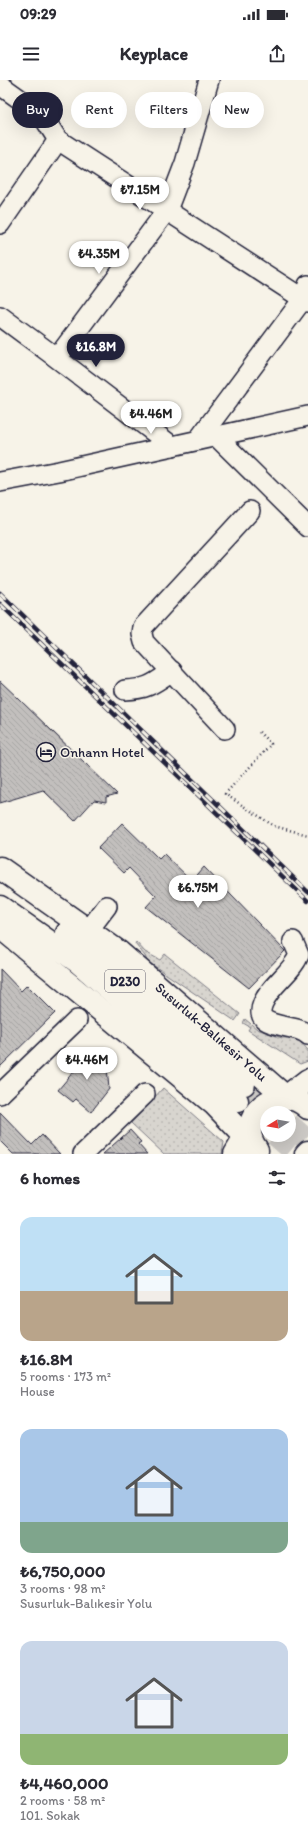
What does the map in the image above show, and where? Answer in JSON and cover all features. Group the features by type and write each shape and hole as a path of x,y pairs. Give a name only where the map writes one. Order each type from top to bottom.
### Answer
{"main road":[{"name":"Susurluk-Balıkesir Yolu","path":"0,868 119,952 286,1097 295,1099 308,1108"},
{"name":"Susurluk-Balıkesir Yolu","path":"0,885 82,944 241,1092 78,962 0,907"},
{"path":"0,927 214,1104 250,1144"},
{"path":"250,1144 253,1117 258,1108 266,1102 276,1098 286,1097 308,1080"}],"street":[{"path":"57,358 167,210 185,163 209,80"},
{"path":"0,85 42,115 58,140 167,210 306,295 207,438"},
{"path":"0,224 58,140"},
{"path":"0,316 172,446"},
{"path":"0,482 308,416"},
{"path":"207,438 308,528"},
{"path":"225,729 144,642 142,634 143,628 250,511"},
{"path":"125,690 142,689 150,686 172,671"},
{"path":"88,931 107,906"},
{"path":"293,941 299,955 296,962 268,996 261,1010 267,1023 297,1028 304,1031 308,1035"},
{"path":"0,1094 77,1020"},
{"path":"82,1154 145,1094"}],"path":[{"path":"259,732 271,744 225,794 274,826 308,835"}],"shaded area":[{"path":"136,942 145,952 160,960 165,954 240,1014 235,1021 147,961 145,956 135,944"},
{"path":"245,1019 257,1029 282,1038 293,1037 299,1040 308,1050 308,1061 300,1064 248,1030 250,1027 243,1023"},
{"path":"163,1088 224,1142 222,1154 164,1154 131,1123"}],"building":[{"name":"Onhann Hotel","path":"0,681 117,794 106,797 106,802 94,800 75,821 43,790 0,803"},
{"path":"122,823 159,859 164,854 192,881 204,867 285,951 249,988 146,907 156,896 129,868 124,873 98,848"},
{"path":"0,969 21,991 27,985 55,1013 0,1067"},
{"path":"91,1052 107,1067 109,1089 91,1112 76,1099 73,1102 58,1090 74,1071 72,1054"},
{"path":"0,1112 32,1145 42,1135 60,1154 13,1154 0,1141"},
{"path":"130,1130 141,1142 138,1144 147,1154 103,1154"}],"tunnel":[{"path":"244,1084 269,1106"},
{"path":"241,1104 260,1122"},
{"path":"296,1130 308,1141"},
{"path":"283,1142 297,1154"}],"railway":[{"path":"0,593 308,892"},
{"path":"0,604 308,901"}],"place":[{"name":"Onhann Hotel","path":"46,752"}]}
